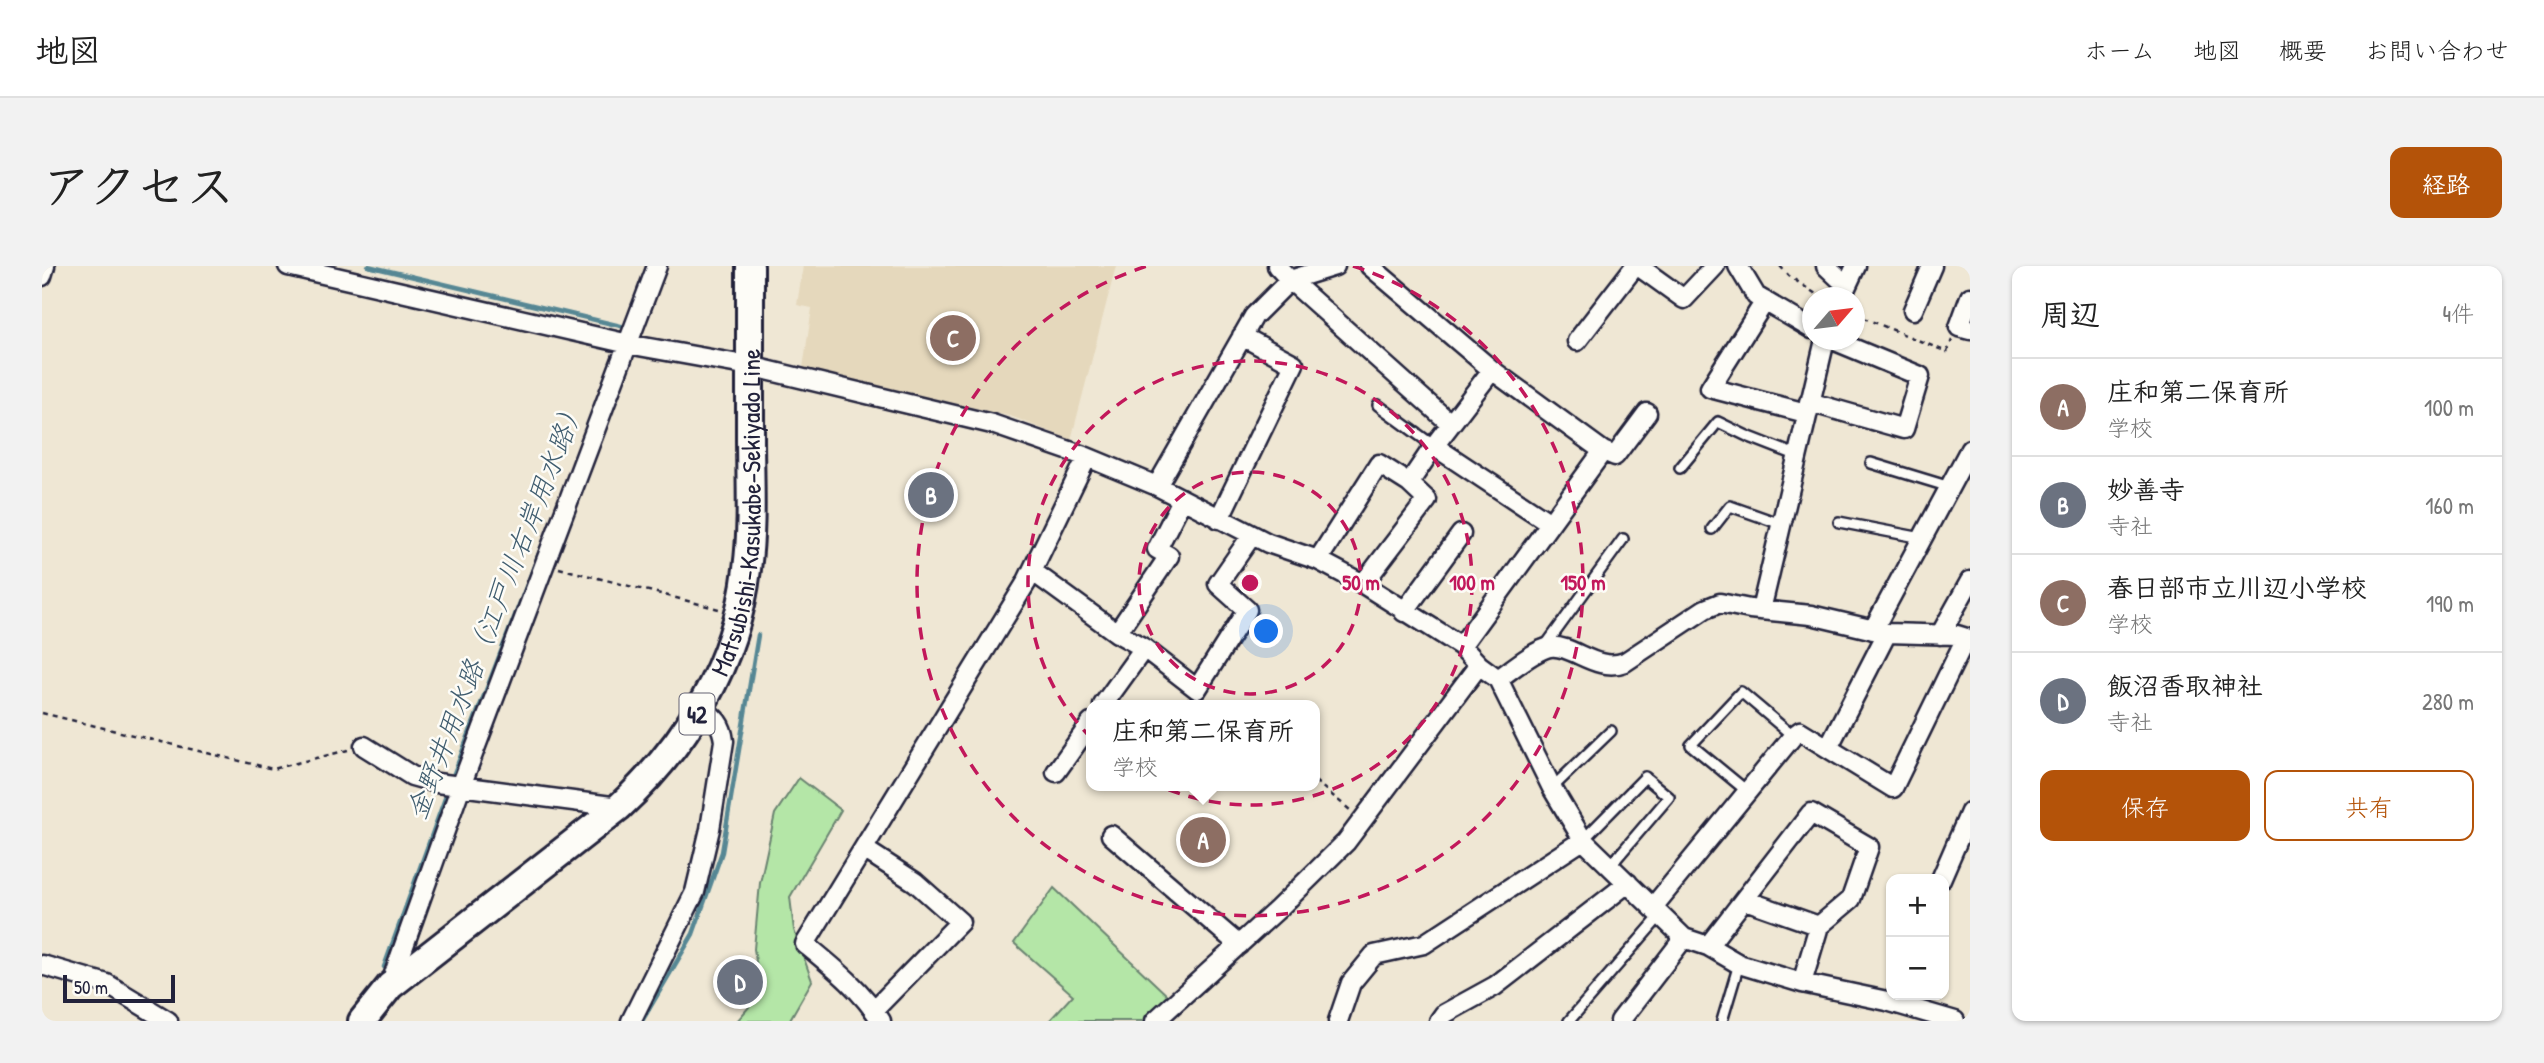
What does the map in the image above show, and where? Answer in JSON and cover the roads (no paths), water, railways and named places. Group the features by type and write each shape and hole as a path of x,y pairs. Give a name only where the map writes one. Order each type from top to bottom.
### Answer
{"main road":[{"name":"Matsubishi-Kasukabe-Sekiyado Line","path":"362,1021 390,986 619,807 646,782 669,755 701,708 728,649 747,569 750,266"}],"street":[{"path":"42,276 44,266"},
{"path":"288,266 621,343 750,366 992,424 1087,457 1157,486 1252,535 1318,560 1363,584 1461,646 1497,679 1552,788 1583,840 1684,939 1707,946 1740,964 1802,983 1886,996"},
{"path":"390,986 461,786 546,564 621,343 657,266"},
{"path":"1277,266 1290,281 1451,424"},
{"path":"1370,266 1492,370 1603,451 1615,456 1647,413"},
{"path":"1577,341 1637,266 1684,299 1715,266"},
{"path":"1738,266 1756,296 1802,323"},
{"path":"1826,266 1840,287"},
{"path":"1845,287 1856,266"},
{"path":"1913,310 1932,266"},
{"path":"1157,486 1254,316 1290,281 1325,267"},
{"path":"1964,328 1970,297"},
{"path":"1765,301 1710,388 1904,429 1920,376 1857,350"},
{"path":"1219,519 1294,364 1242,336"},
{"path":"1761,610 1822,350"},
{"path":"1409,483 1492,370"},
{"path":"1434,446 1550,523"},
{"path":"1828,748 1922,538 1970,449"},
{"path":"1461,646 1603,451"},
{"path":"864,849 915,883 960,922 878,1015 844,976 805,944 1031,571 1087,457"},
{"path":"1318,560 1379,464 1409,483 1427,500 1363,584"},
{"path":"1117,634 1169,556 1157,549 1182,500"},
{"path":"1405,612 1461,534"},
{"path":"1031,571 1117,634 1144,648 1197,689 1247,610 1217,584 1252,535"},
{"path":"1940,635 1970,581"},
{"path":"1497,679 1542,650 1553,646 1612,667 1625,663 1705,609 1720,603 1811,615 1880,632 1957,635 1968,638 1892,788 1800,731 1748,792 1657,911"},
{"path":"1107,700 1144,648"},
{"path":"1156,1021 1346,842 1479,665"},
{"path":"631,1021 695,892 707,842 724,741 723,728 714,716 701,708"},
{"path":"1056,772 1086,730"},
{"path":"365,746 412,776 437,783 619,807"},
{"path":"1707,946 1811,813 1869,847 1851,899 1819,926 1802,983"},
{"path":"1943,874 1970,813"},
{"path":"1111,835 1238,945"},
{"path":"1338,1021 1351,983 1374,955 1424,944 1583,840"},
{"path":"1439,1021 1444,1014 1495,986 1628,883"},
{"path":"1745,900 1819,926"},
{"path":"1620,1021 1684,939"},
{"path":"42,965 107,984 169,1021"},
{"path":"1900,1000 1955,1021"}],"lane":[{"path":"1378,405 1434,446"},
{"path":"1680,468 1718,422 1796,455"},
{"path":"1871,463 1950,487"},
{"path":"1712,529 1730,506 1781,524"},
{"path":"1839,522 1922,538"},
{"path":"1542,650 1623,539"},
{"path":"1748,792 1691,746 1741,692 1793,736"},
{"path":"1552,788 1611,731"},
{"path":"1583,840 1646,777 1668,796 1610,866"},
{"path":"1569,1021 1657,911"},
{"path":"1722,1021 1740,964"}],"waterway":[{"path":"368,266 625,327"},
{"name":"金野井用水路（江戸川右岸用水路）","path":"451,781 541,548"},
{"path":"642,1021 693,934 722,852 758,635"},
{"name":"金野井用水路（江戸川右岸用水路）","path":"384,967 448,790"}],"place":[{"name":"春日部市立川辺小学校","path":"953,338"},
{"name":"妙善寺","path":"931,495"},
{"name":"庄和第二保育所","path":"1203,840"},
{"name":"飯沼香取神社","path":"740,982"}]}
